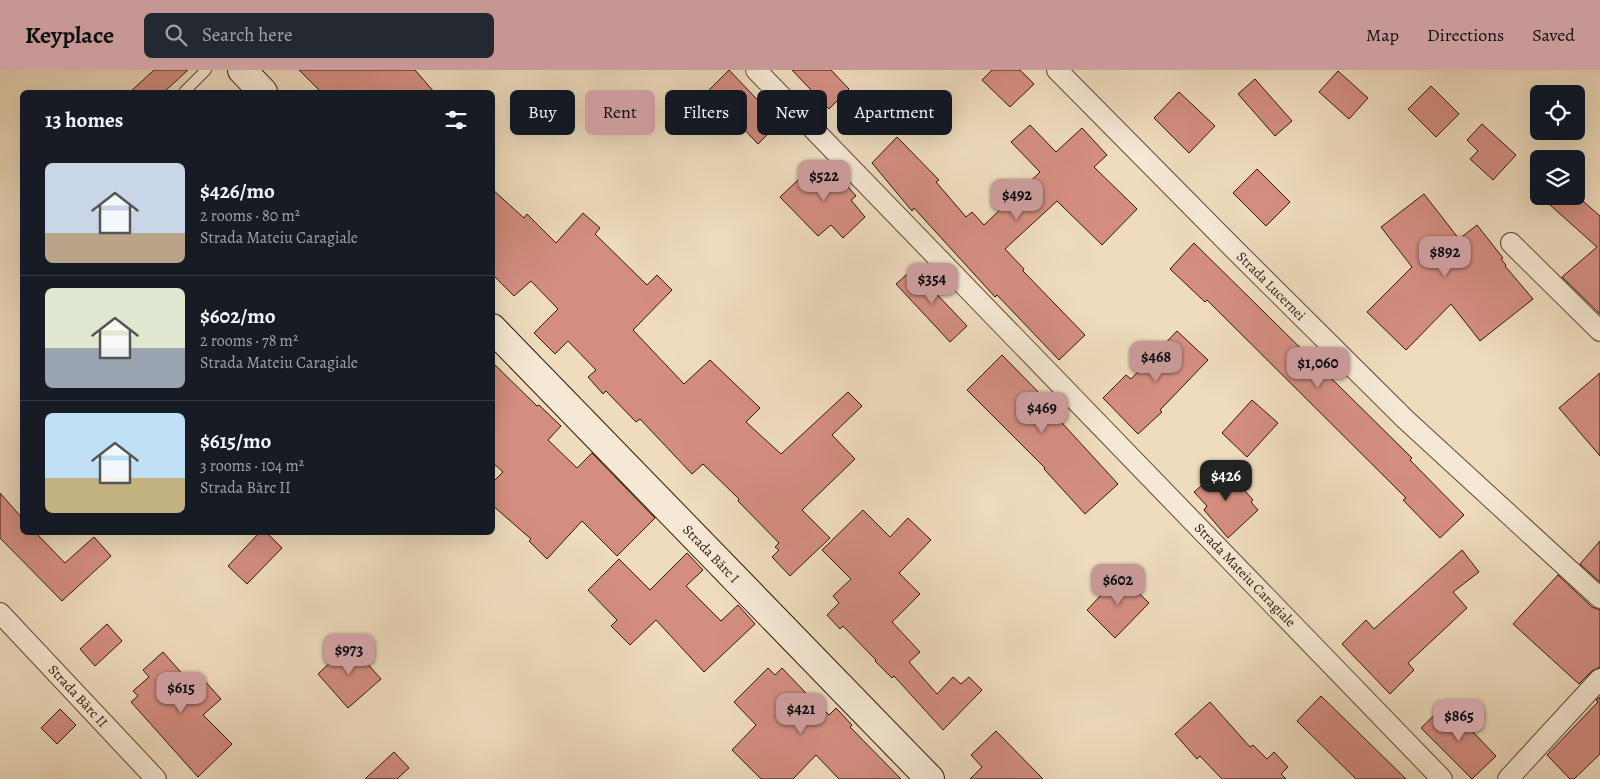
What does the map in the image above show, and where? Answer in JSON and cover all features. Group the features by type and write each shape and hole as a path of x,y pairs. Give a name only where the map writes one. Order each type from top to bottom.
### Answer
{"street":[{"path":"242,70 262,90"},
{"name":"Strada Mateiu Caragiale","path":"756,70 1442,779"},
{"name":"Strada Lucernei","path":"1057,70 1405,419 1600,598"},
{"path":"1511,243 1600,331"},
{"name":"Strada Bărc I","path":"495,331 930,779"},
{"name":"Strada Bărc II","path":"0,613 156,779"},
{"path":"1508,779 1600,678"}],"lane":[{"path":"186,90 206,70"}],"building":[{"path":"154,70 188,70 166,90 132,90"},
{"path":"299,70 415,70 432,90 319,90"},
{"path":"729,70 757,99 757,135 767,135 758,144 747,132 747,90 709,90"},
{"path":"792,70 831,70 849,89 837,90 837,101 829,109 827,107 827,90 811,90"},
{"path":"992,70 1020,70 1034,84 1010,107 982,80"},
{"path":"1338,71 1368,98 1349,119 1319,92"},
{"path":"1255,79 1292,121 1275,136 1238,94"},
{"path":"1431,86 1459,114 1436,137 1408,109"},
{"path":"1179,92 1215,126 1189,153 1154,118"},
{"path":"1482,124 1516,155 1493,180 1470,159 1478,151 1467,140"},
{"path":"1030,125 1056,152 1082,128 1107,155 1094,167 1137,209 1102,245 1057,201 1005,249 1024,269 1023,271 1085,335 1059,360 997,295 995,297 914,208 912,211 872,163 897,137 939,180 936,182 966,217 972,212 984,225 1040,172 1011,142"},
{"path":"816,163 829,179 836,173 856,196 851,200 865,217 843,238 831,225 818,236 780,197"},
{"path":"1257,169 1290,202 1266,226 1233,193"},
{"path":"495,192 524,218 527,214 556,243 583,213 600,228 595,234 647,285 657,275 672,290 633,330 684,384 710,360 760,408 746,422 781,454 848,392 862,406 832,435 855,459 802,510 830,538 790,576 772,557 779,550 775,547 779,543 738,501 739,499 703,464 692,474 640,419 636,422 606,391 603,394 588,377 596,370 568,341 555,354 534,333 558,309 531,281 514,296 495,277"},
{"path":"1424,194 1459,239 1477,225 1503,258 1501,259 1505,266 1533,299 1480,341 1451,304 1406,350 1367,312 1412,267 1381,227"},
{"path":"1585,203 1600,216 1600,314 1562,277 1597,247 1550,205 1585,205"},
{"path":"1194,243 1412,458 1410,460 1464,515 1440,538 1403,500 1406,498 1207,300 1205,302 1170,269"},
{"path":"913,269 967,326 950,342 896,284"},
{"path":"1177,331 1208,360 1160,410 1162,412 1138,434 1103,398 1126,375 1131,379"},
{"path":"1002,355 1055,409 1052,412 1118,484 1085,514 1045,468 967,390"},
{"path":"495,365 537,406 539,405 561,426 548,440 577,468 592,453 655,518 617,556 582,521 547,559 529,541 531,539 495,508 495,480 503,472 495,465"},
{"path":"1600,373 1600,456 1559,408"},
{"path":"1252,400 1278,423 1247,457 1222,433"},
{"path":"1224,467 1253,500 1251,502 1258,510 1228,538 1204,510 1207,506 1194,492"},
{"path":"0,493 20,516 20,535 38,535 65,563 94,537 111,556 62,601 0,538"},
{"path":"863,510 890,537 908,518 931,540 899,573 920,594 892,622 920,652 909,662 937,694 953,677 961,684 969,677 982,690 943,730 894,676 892,678 843,626 840,629 827,615 839,603 833,596 851,579 822,550"},
{"path":"257,535 269,535 282,548 247,584 228,566"},
{"path":"1600,541 1600,582 1580,564"},
{"path":"1462,550 1479,572 1453,592 1467,608 1408,663 1414,670 1390,694 1342,644 1366,620 1374,629"},
{"path":"687,553 703,570 686,586 721,621 738,605 755,624 704,672 656,620 630,645 611,626 617,620 588,590 619,559 650,590"},
{"path":"1120,575 1149,603 1115,638 1087,610"},
{"path":"1558,575 1592,607 1600,610 1600,667 1592,671 1579,684 1513,624"},
{"path":"107,624 122,641 95,666 80,649"},
{"path":"350,644 381,679 348,708 318,674"},
{"path":"163,652 193,686 202,678 221,699 203,715 232,744 198,777 131,702 138,696 133,691 149,677 143,670"},
{"path":"768,668 775,675 782,668 829,715 836,708 852,725 850,727 901,779 839,779 816,755 793,779 761,779 732,750 756,725 734,702"},
{"path":"1321,696 1406,779 1356,779 1297,721"},
{"path":"1600,697 1600,754 1574,779 1570,779 1547,755 1598,702 1596,700"},
{"path":"1210,702 1250,747 1253,745 1267,759 1274,752 1288,767 1281,774 1286,779 1222,779 1200,756 1197,759 1175,734"},
{"path":"1446,704 1496,756 1472,779 1421,728"},
{"path":"60,709 76,725 57,744 41,728"},
{"path":"996,731 1043,779 970,779 982,767 971,755"},
{"path":"394,752 409,768 397,779 365,779"}]}
